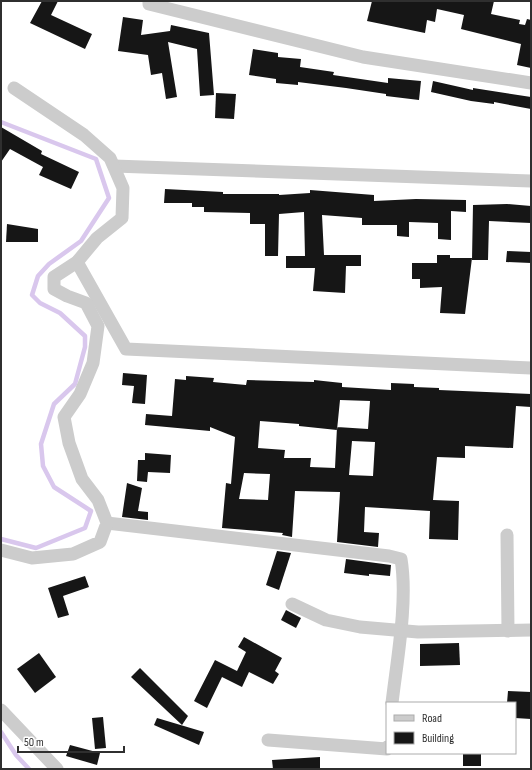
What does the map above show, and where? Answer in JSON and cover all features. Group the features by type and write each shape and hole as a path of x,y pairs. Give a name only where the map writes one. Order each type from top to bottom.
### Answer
{"street":[{"path":"149,1 149,4 363,57 531,83"},
{"path":"1,550 32,558 73,554 100,542 107,523 98,500 82,479 69,442 64,416 80,394 93,363 98,326 86,303 67,296 54,289 54,277 77,262 97,238 122,218 123,188 110,158 84,135 14,88"},
{"path":"114,166 531,181"},
{"path":"77,262 126,348 531,368"},
{"path":"107,523 389,556 401,559 404,574 400,631 392,702"},
{"path":"507,535 508,631"},
{"path":"292,604 326,620 360,627 400,631 531,630"},
{"path":"1,710 57,769"},
{"path":"268,740 386,749"}],"building":[{"path":"42,1 58,1 51,15 92,34 85,49 30,23"},
{"path":"372,1 494,1 491,14 520,20 519,24 525,25 527,19 531,20 531,68 517,65 521,44 461,29 464,15 437,9 435,22 427,20 425,33 367,21"},
{"path":"123,17 143,20 141,35 170,31 171,25 209,33 214,95 200,96 197,49 168,42 177,97 166,99 162,73 151,75 148,55 118,51"},
{"path":"253,49 278,53 278,57 301,59 300,67 334,72 333,75 388,83 388,78 421,81 419,100 298,82 298,85 276,83 276,79 249,75"},
{"path":"433,81 473,90 473,88 531,97 531,109 494,102 494,104 471,101 431,92"},
{"path":"216,93 236,94 234,119 215,118"},
{"path":"1,127 42,151 41,154 79,172 71,189 39,175 43,167 10,149 1,162"},
{"path":"165,189 223,192 223,194 279,195 310,193 310,190 374,195 374,201 416,199 466,200 466,212 451,211 451,240 438,239 438,223 409,222 409,237 397,236 397,225 362,225 362,218 322,215 324,255 361,255 361,266 346,266 345,293 313,291 315,268 286,268 286,256 305,256 304,212 279,214 278,256 265,256 265,224 250,224 250,213 204,212 204,207 192,207 192,203 164,203"},
{"path":"507,204 531,206 531,223 489,221 488,260 472,260 473,205"},
{"path":"7,224 38,229 38,242 6,242"},
{"path":"507,251 531,252 531,263 506,262"},
{"path":"437,255 450,255 450,258 472,258 465,314 440,313 442,287 420,288 420,279 412,279 412,263 437,263"},
{"path":"123,373 147,375 145,404 132,403 134,386 122,385"},
{"path":"186,376 214,378 213,382 246,385 247,380 314,382 314,380 342,383 342,387 391,390 391,383 414,384 414,387 439,388 439,390 531,394 531,407 516,406 513,448 465,446 465,458 437,457 433,500 459,501 458,540 429,539 430,511 365,507 364,532 379,533 378,547 337,542 340,492 295,491 292,537 282,535 283,533 222,528 226,483 231,484 235,437 210,427 210,431 145,425 146,414 172,416 175,379 186,380","holes":["340,400 370,401 368,429 337,427","260,421 299,424 299,426 337,430 335,468 310,467 311,458 284,458 285,450 258,448","352,441 375,442 373,476 349,475","244,473 270,474 268,500 239,499"]},
{"path":"145,453 171,455 170,473 148,472 147,482 137,481 138,460 145,460"},
{"path":"127,483 142,488 138,511 148,512 148,520 122,517"},
{"path":"277,551 291,553 279,590 266,585"},
{"path":"346,559 391,565 390,576 369,574 369,576 344,573"},
{"path":"85,576 89,587 63,596 69,615 58,618 48,588"},
{"path":"286,610 301,618 296,628 281,620"},
{"path":"244,637 282,658 275,671 279,674 273,684 249,672 242,687 222,677 207,708 194,701 215,660 237,671 246,652 238,647"},
{"path":"459,643 460,665 420,666 420,644"},
{"path":"39,653 56,677 35,693 17,669"},
{"path":"140,668 188,716 182,725 131,677"},
{"path":"508,691 531,692 531,719 516,718 516,702 507,702"},
{"path":"103,717 106,748 95,749 92,718"},
{"path":"157,718 204,732 199,745 154,725"},
{"path":"70,745 100,753 97,765 66,756"},
{"path":"463,754 481,754 481,766 463,766"},
{"path":"320,757 320,769 273,769 272,760"}],"waterway":[{"path":"1,122 96,159 109,198 81,241 49,264 38,276 32,295 40,303 60,313 85,336 85,347 75,384 54,404 41,444 43,466 54,487 91,511 85,528 36,548 1,539"},
{"path":"1,732 16,755 29,769"}]}
